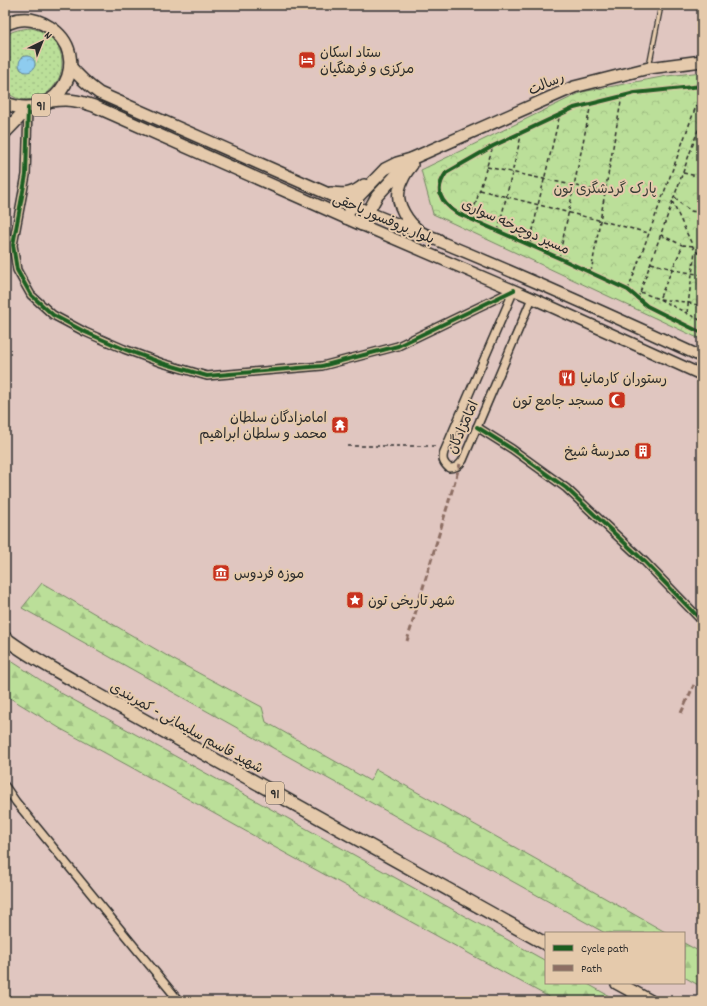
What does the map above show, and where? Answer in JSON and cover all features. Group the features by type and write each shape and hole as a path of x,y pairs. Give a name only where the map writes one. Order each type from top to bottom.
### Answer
{"highway":[{"name":"91","path":"5,24 16,20 30,20 43,23 55,30 64,40 69,53 70,66 67,80 61,92 51,101 40,106 28,108 16,107 5,103"},
{"name":"91","path":"5,132 28,108"},
{"name":"شهید قاسم سلیمانی - کمربندی","path":"5,638 81,685 545,943"},
{"path":"619,984 650,1001"}],"main road":[{"name":"رسالت","path":"346,218 355,201 385,169 397,163 416,157 574,87 649,68 702,61"},
{"name":"بلوار پروفسور یاحقی","path":"70,66 87,85 99,93 324,192 355,201 438,240 702,357"},
{"name":"بلوار پروفسور یاحقی","path":"51,101 65,99 79,101 94,106 346,218 514,290 702,375"},
{"name":"رسالت","path":"362,225 370,208 383,188 416,157"},
{"path":"416,157 405,174 399,190 399,202 408,219 420,232 438,240 433,256"},
{"path":"324,192 341,194 356,191 385,169"}],"street":[{"path":"28,108 26,175 13,245 17,270 30,295 53,315 124,350 208,376 322,366 398,346 514,290"},
{"name":"امامزادگان","path":"514,290 446,446 443,459 449,468 455,468 463,460 532,298"},
{"path":"477,427 512,449 566,488 645,562 702,621"},
{"path":"5,786 16,802 179,1001"}],"lane":[{"path":"649,68 661,5"}],"path":[{"path":"628,290 702,90"},
{"path":"615,98 629,95"},
{"path":"591,272 622,96"},
{"path":"586,105 599,102"},
{"path":"559,258 591,104"},
{"path":"554,117 567,111"},
{"path":"530,245 560,114"},
{"path":"638,298 702,119"},
{"path":"516,135 528,129"},
{"path":"498,231 522,132"},
{"path":"486,150 499,143"},
{"path":"471,219 493,146"},
{"path":"487,166 605,192"},
{"path":"683,173 702,178"},
{"path":"480,190 649,233"},
{"path":"674,197 681,204 692,211 702,212"},
{"path":"672,201 695,252 687,313"},
{"path":"661,235 683,245 693,246"},
{"path":"659,299 683,245"},
{"path":"695,252 702,255"},
{"path":"651,263 702,275"},
{"path":"585,270 597,275"},
{"path":"622,287 643,302"},
{"path":"640,292 659,299 702,320"},
{"path":"659,299 702,306"},
{"path":"347,446 446,446"}],"green space":[{"path":"31,28 43,32 54,41 61,53 62,65 59,77 53,88 43,96 30,99 16,98 5,92 5,36 20,29","holes":["27,56 33,60 35,66 25,72 20,69 22,57"]},
{"name":"پارک گردشگری تون","path":"702,72 702,340 433,214 421,170 582,92 667,76"},
{"path":"42,583 176,661 262,707 266,722 370,781 376,769 665,932 603,932 22,608"},
{"path":"5,657 59,692 545,960 545,984 588,984 618,1001 556,1001 61,729 5,695"},
{"path":"685,944 702,953 702,987 685,978"}],"water":[{"path":"24,56 30,56 35,61 33,70 30,72 24,72 19,67 19,61"}],"marked path":[{"path":"407,641 460,464"},
{"path":"681,713 694,685"}],"cycle path":[{"name":"مسیر دوچرخه سواری","path":"702,86 635,93 574,108 493,146 446,173 440,185 443,200 457,213 628,290 647,306 702,333"},
{"path":"28,108 26,175 13,245 17,270 31,295 53,315 85,332 124,349 162,363 207,376 322,366 398,346 514,290"},
{"path":"477,427 512,449 566,488 645,562 702,621"}],"place":[{"name":"ستاد اسکان مرکزی و فرهنگیان","path":"307,60"},
{"name":"رستوران کارمانیا","path":"567,378"},
{"name":"مسجد جامع تون","path":"617,400"},
{"name":"امامزادگان سلطان محمد و سلطان ابراهیم","path":"340,425"},
{"name":"مدرسهٔ شیخ","path":"643,451"},
{"name":"موزه فردوس","path":"221,573"},
{"name":"شهر تاریخی تون","path":"355,600"}]}
